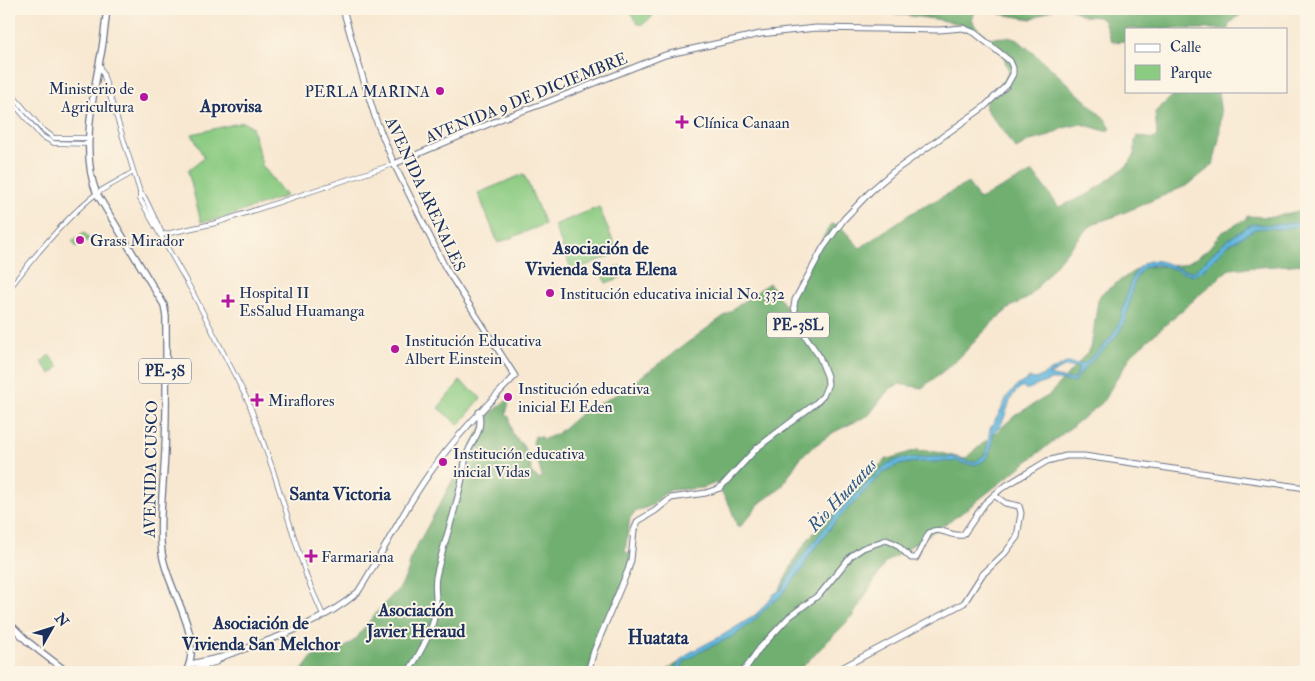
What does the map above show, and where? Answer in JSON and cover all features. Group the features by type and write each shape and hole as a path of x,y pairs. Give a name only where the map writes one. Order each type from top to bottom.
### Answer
{"highway":[{"name":"AVENIDA CUSCO","path":"100,62 98,55 103,9"},
{"name":"AVENIDA CUSCO","path":"107,9 100,62 94,89 90,141 90,174 97,194 164,305 166,317 165,442 162,552 165,567 191,641 192,653 190,664"},
{"path":"9,623 28,642 67,672"},
{"name":"PE-3S","path":"186,672 190,664"}],"main road":[{"name":"AVENIDA ARENALES","path":"344,9 376,120 394,164 445,267 516,376 479,412"},
{"name":"AVENIDA 9 DE DICIEMBRE","path":"394,164 505,117 681,50 746,36 816,28 968,29 1010,60 1013,68 1011,80 984,107 893,172 852,210 829,238 798,294 794,308 798,325 819,356 824,367 828,384 826,391 816,403 757,448 720,488 706,493 671,498 655,511 638,521 634,530 628,570 594,651 588,672"},
{"path":"190,664 222,657 297,630 347,602 358,592 430,472 479,412"},
{"path":"406,672 427,640 433,624 436,606 436,579 465,460 481,425 479,412"},
{"path":"743,672 759,649 789,617 820,594 851,556 863,548 886,540 896,544 911,558 916,558 929,533 937,529 958,536 963,535 985,503 994,495 1002,488 1047,461 1078,455 1306,488"},
{"path":"834,672 964,603 982,575 1005,553 1017,537 1021,513 1019,506 1005,502 994,495"},
{"path":"186,672 216,662 222,657"}],"street":[{"path":"100,62 140,192 140,199 197,301 252,410 277,480 307,578 323,615"},
{"path":"9,90 41,128 54,138 90,141"},
{"path":"9,98 41,136 54,144 90,141"},
{"name":"AVENIDA 9 DE DICIEMBRE","path":"161,235 221,222 394,164"},
{"path":"9,289 56,234 97,194 133,172"}],"green space":[{"path":"628,9 649,9 652,17 643,24 638,24"},
{"path":"857,9 977,9 972,18 974,24 987,38 1008,37 1018,40 1105,119 1111,129 1105,131 1082,124 1063,128 1046,137 1030,141 1016,149 986,109 985,99 1005,79 1009,70 1004,54 971,28 961,24"},
{"path":"1004,9 1054,9 1031,19 1000,14"},
{"path":"1071,9 1248,9 1229,24 1228,28 1125,28 1125,41 1114,42 1111,40 1104,21 1099,17 1084,16"},
{"path":"1177,92 1218,92 1221,115 1219,139 1213,165 1188,185 1095,223 1085,231 1028,298 1012,306 994,321 957,360 922,388 899,384 889,389 869,415 834,432 806,452 781,488 760,503 741,526 737,526 730,506 717,485 723,477 716,483 703,488 671,490 661,496 653,505 635,512 630,518 625,552 636,555 600,637 589,672 301,672 312,657 340,651 356,639 374,615 401,586 408,571 412,555 481,428 490,414 510,398 506,414 510,418 512,431 527,453 532,473 539,479 542,477 533,442 535,436 541,437 542,440 557,434 579,415 628,388 769,283 795,320 790,308 792,292 831,224 841,227 860,248 908,215 968,183 979,199 1033,172 1059,207 1089,194 1128,165 1135,154 1137,136 1154,139 1157,135 1155,112"},
{"path":"243,122 252,127 262,165 286,196 223,218 201,222 188,171 204,158 192,134"},
{"path":"524,174 545,224 498,243 478,193"},
{"path":"599,207 618,253 572,271 554,225"},
{"path":"1306,209 1306,264 1229,269 1132,354 1102,403 959,515 885,563 852,617 797,672 663,672 747,622 772,600 780,589 796,557 810,537 885,460 917,450 936,452 965,459 1017,414 1048,396 1091,348 1098,300 1101,294 1142,267 1182,265 1198,257 1209,248 1221,233 1246,219 1247,216 1273,217"},
{"name":"Grass Mirador","path":"84,232 89,239 77,248 72,241"},
{"path":"620,266 624,276 606,283 602,273"},
{"path":"49,355 59,367 51,374 41,362"},
{"path":"460,381 481,398 459,425 438,408"}],"water":[{"path":"1306,222 1306,225 1281,229 1255,229 1228,245 1204,269 1195,275 1160,265 1148,266 1142,269 1132,288 1123,326 1114,339 1084,369 1074,383 1051,380 1028,389 1025,389 1023,386 1018,390 1011,399 1003,421 994,432 991,451 983,461 972,465 956,461 913,463 894,467 883,473 836,521 809,556 803,569 778,599 772,602 753,622 735,635 685,661 678,672 671,672 689,653 756,615 774,594 782,589 797,563 836,514 887,464 900,459 931,457 953,457 970,462 977,461 986,453 990,429 1008,395 1018,385 1030,378 1036,379 1066,363 1084,364 1108,340 1119,323 1131,281 1142,265 1150,261 1156,261 1167,263 1183,270 1195,271 1223,243 1248,226 1253,224 1271,225","holes":["1064,367 1079,367 1075,379 1049,375"]}],"place":[{"name":"PERLA MARINA","path":"440,91"},
{"name":"Ministerio de Agricultura","path":"144,97"},
{"name":"Clínica Canaan","path":"682,122"},
{"name":"Grass Mirador","path":"80,240"},
{"name":"Institución educativa inicial No. 332","path":"550,293"},
{"name":"Hospital II EsSalud Huamanga","path":"228,301"},
{"name":"Institución Educativa Albert Einstein","path":"395,349"},
{"name":"Institución educativa inicial El Eden","path":"508,397"},
{"name":"Miraflores","path":"257,400"},
{"name":"Institución educativa inicial Vidas","path":"443,462"},
{"name":"Farmariana","path":"311,556"}],"district":[{"name":"Aprovisa","path":"231,106"},
{"name":"Asociación de Vivienda Santa Elena","path":"601,258"},
{"name":"Santa Victoria","path":"340,494"},
{"name":"Asociación Javier Heraud","path":"416,620"},
{"name":"Asociación de Vivienda San Melchor","path":"261,633"},
{"name":"Huatata","path":"658,637"}],"water label":[{"name":"Rio Huatatas","path":"842,495"}]}
